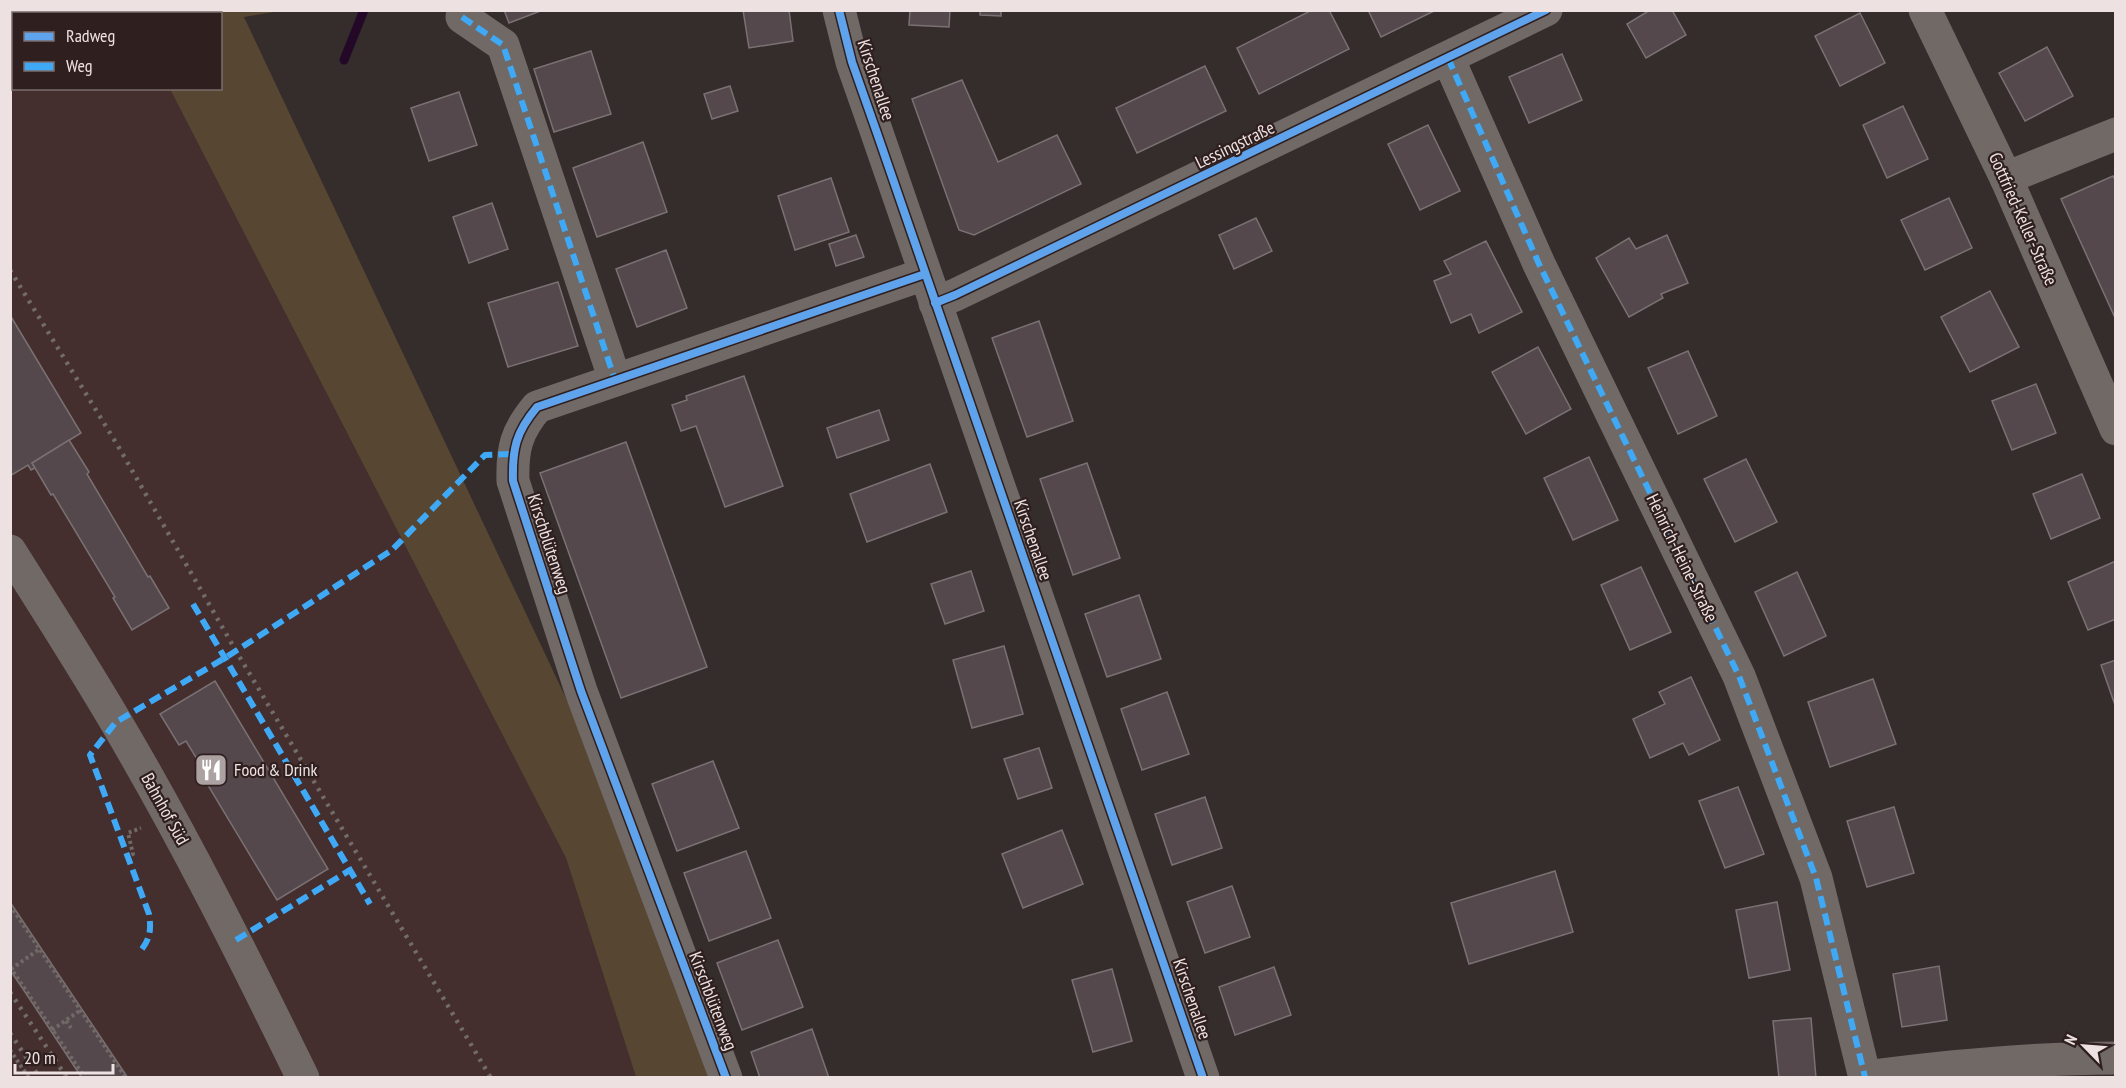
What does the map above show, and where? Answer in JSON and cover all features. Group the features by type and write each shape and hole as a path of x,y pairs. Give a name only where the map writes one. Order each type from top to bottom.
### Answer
{"street":[{"name":"Kirschenallee","path":"839,10 852,62 1203,1077"},
{"name":"Lessingstraße","path":"930,288 955,295 1546,10"},
{"name":"Gottfried-Keller-Straße","path":"1925,10 2006,178 2115,429"},
{"path":"462,17 503,45 615,380"},
{"name":"Heinrich-Heine-Straße","path":"1448,58 1539,264 1739,676 1816,878 1865,1077"},
{"path":"2006,178 2115,134"},
{"name":"Kirschblütenweg","path":"726,1077 581,691 513,481 512,454 524,423 537,407 615,380 930,288"},
{"name":"Bahnhof Süd","path":"10,550 116,722 168,813 236,940 303,1077"},
{"path":"1865,1077 1936,1068 2053,1058 2115,1058"}],"path":[{"path":"126,856 133,854 128,833"},
{"path":"10,904 126,1077"},
{"path":"41,949 11,969 85,1077"},
{"path":"52,1030 82,1010"},
{"path":"66,1021 71,1028"},
{"path":"10,1050 29,1077"}],"shaded area":[{"path":"10,11 130,11 12,12 12,90 171,90 566,858 636,1077 11,1077"},
{"path":"280,11 244,17 590,749 711,1077 636,1077 566,858 171,90 222,90 222,12 131,12"}],"building":[{"path":"504,10 543,10 509,23"},
{"path":"743,10 789,10 793,41 749,48"},
{"path":"910,10 950,10 949,27 909,25"},
{"path":"980,10 1001,10 1001,16 980,15"},
{"path":"1312,10 1329,10 1349,49 1259,94 1237,48"},
{"path":"1368,10 1436,10 1381,37"},
{"path":"1650,10 1672,10 1686,35 1646,58 1627,24"},
{"path":"1860,13 1885,63 1840,86 1815,36"},
{"path":"2047,47 2073,96 2025,121 1999,73"},
{"path":"591,51 611,114 554,132 534,69"},
{"path":"1562,54 1582,100 1529,123 1509,77"},
{"path":"1205,66 1226,111 1137,153 1116,108"},
{"path":"962,80 998,162 1057,135 1081,184 974,235 959,230 912,99"},
{"path":"730,86 738,111 712,119 704,94"},
{"path":"459,92 477,145 429,161 411,108"},
{"path":"1903,106 1928,159 1887,178 1863,125"},
{"path":"1428,125 1460,191 1420,210 1388,144"},
{"path":"643,142 667,212 597,237 573,168"},
{"path":"2113,176 2116,182 2116,320 2061,199"},
{"path":"831,178 849,232 795,250 778,196"},
{"path":"1949,198 1972,248 1925,270 1901,220"},
{"path":"492,203 508,249 469,263 453,217"},
{"path":"1256,218 1272,251 1234,269 1219,235"},
{"path":"856,235 864,257 836,266 829,244"},
{"path":"1667,235 1688,283 1661,294 1663,298 1629,317 1596,258 1629,238 1636,249"},
{"path":"1486,241 1522,312 1479,333 1471,314 1451,323 1434,281 1451,274 1444,261"},
{"path":"666,250 687,308 637,327 616,269"},
{"path":"558,282 578,346 508,367 488,303"},
{"path":"1990,291 2019,347 1970,372 1941,317"},
{"path":"10,315 81,433 32,463 35,468 31,470 28,465 10,476"},
{"path":"1039,321 1073,421 1027,437 992,338"},
{"path":"1538,347 1571,409 1526,434 1492,372"},
{"path":"1688,351 1717,416 1678,434 1648,368"},
{"path":"744,376 783,486 725,507 696,426 681,431 672,405 687,400 686,396"},
{"path":"2036,384 2056,433 2012,450 1992,401"},
{"path":"879,410 889,440 837,458 827,428"},
{"path":"69,440 148,577 150,576 169,608 132,630 113,598 115,597 32,463"},
{"path":"626,442 707,667 621,698 540,473"},
{"path":"1589,457 1618,520 1573,540 1544,478"},
{"path":"1746,459 1777,522 1735,542 1704,479"},
{"path":"1087,463 1120,558 1073,575 1040,479"},
{"path":"930,464 947,512 867,542 850,494"},
{"path":"2082,474 2100,518 2051,539 2033,494"},
{"path":"2116,561 2116,619 2088,630 2068,582"},
{"path":"1641,567 1671,632 1630,650 1601,585"},
{"path":"971,571 984,611 945,624 931,584"},
{"path":"1797,572 1826,636 1784,656 1755,592"},
{"path":"1139,595 1161,659 1107,677 1085,614"},
{"path":"1004,646 1023,714 972,728 953,660"},
{"path":"2116,660 2116,708 2101,665"},
{"path":"1691,677 1720,740 1689,755 1683,743 1650,758 1633,719 1665,704 1659,692"},
{"path":"1873,679 1896,744 1830,767 1808,702"},
{"path":"215,681 328,869 277,900 197,767 200,764 186,741 179,745 160,714"},
{"path":"1167,692 1189,754 1142,770 1121,709"},
{"path":"1039,748 1052,788 1018,799 1004,759"},
{"path":"713,761 739,828 677,851 652,784"},
{"path":"1738,787 1764,854 1725,868 1699,801"},
{"path":"1205,797 1222,848 1172,865 1155,814"},
{"path":"1894,807 1914,873 1867,887 1847,821"},
{"path":"1062,830 1083,884 1023,908 1002,854"},
{"path":"746,851 771,918 709,941 684,873"},
{"path":"1555,871 1573,932 1469,964 1451,903"},
{"path":"1232,886 1250,937 1205,953 1187,902"},
{"path":"10,902 128,1078 82,1078 10,970"},
{"path":"1777,902 1790,970 1749,978 1736,910"},
{"path":"778,940 803,1007 742,1030 717,963"},
{"path":"1939,966 1947,1020 1902,1027 1893,974"},
{"path":"1274,967 1291,1015 1235,1035 1219,987"},
{"path":"1112,969 1132,1041 1093,1052 1072,980"},
{"path":"1811,1018 1816,1078 1779,1078 1773,1021"},
{"path":"812,1029 829,1078 760,1078 751,1052"}],"waterway":[{"path":"344,60 364,10"}],"railway":[{"path":"10,270 118,446 236,651 491,1078"},
{"path":"10,992 67,1078"},
{"path":"10,1033 40,1078"}],"marked path":[{"path":"462,17 503,45 615,380"},
{"path":"1448,58 1539,264 1739,676 1816,878 1865,1077"},
{"path":"142,949 150,932 149,914 90,755 116,722 225,658 392,550 485,455 512,454"},
{"path":"193,604 370,904"},
{"path":"236,940 350,870"}],"cycle path":[{"path":"839,10 852,62 1203,1078"},
{"path":"935,303 1546,10"},
{"path":"726,1078 581,691 513,481 513,459 517,441 524,425 537,407 925,274"}],"place":[{"name":"Food & Drink","path":"211,770"}]}
